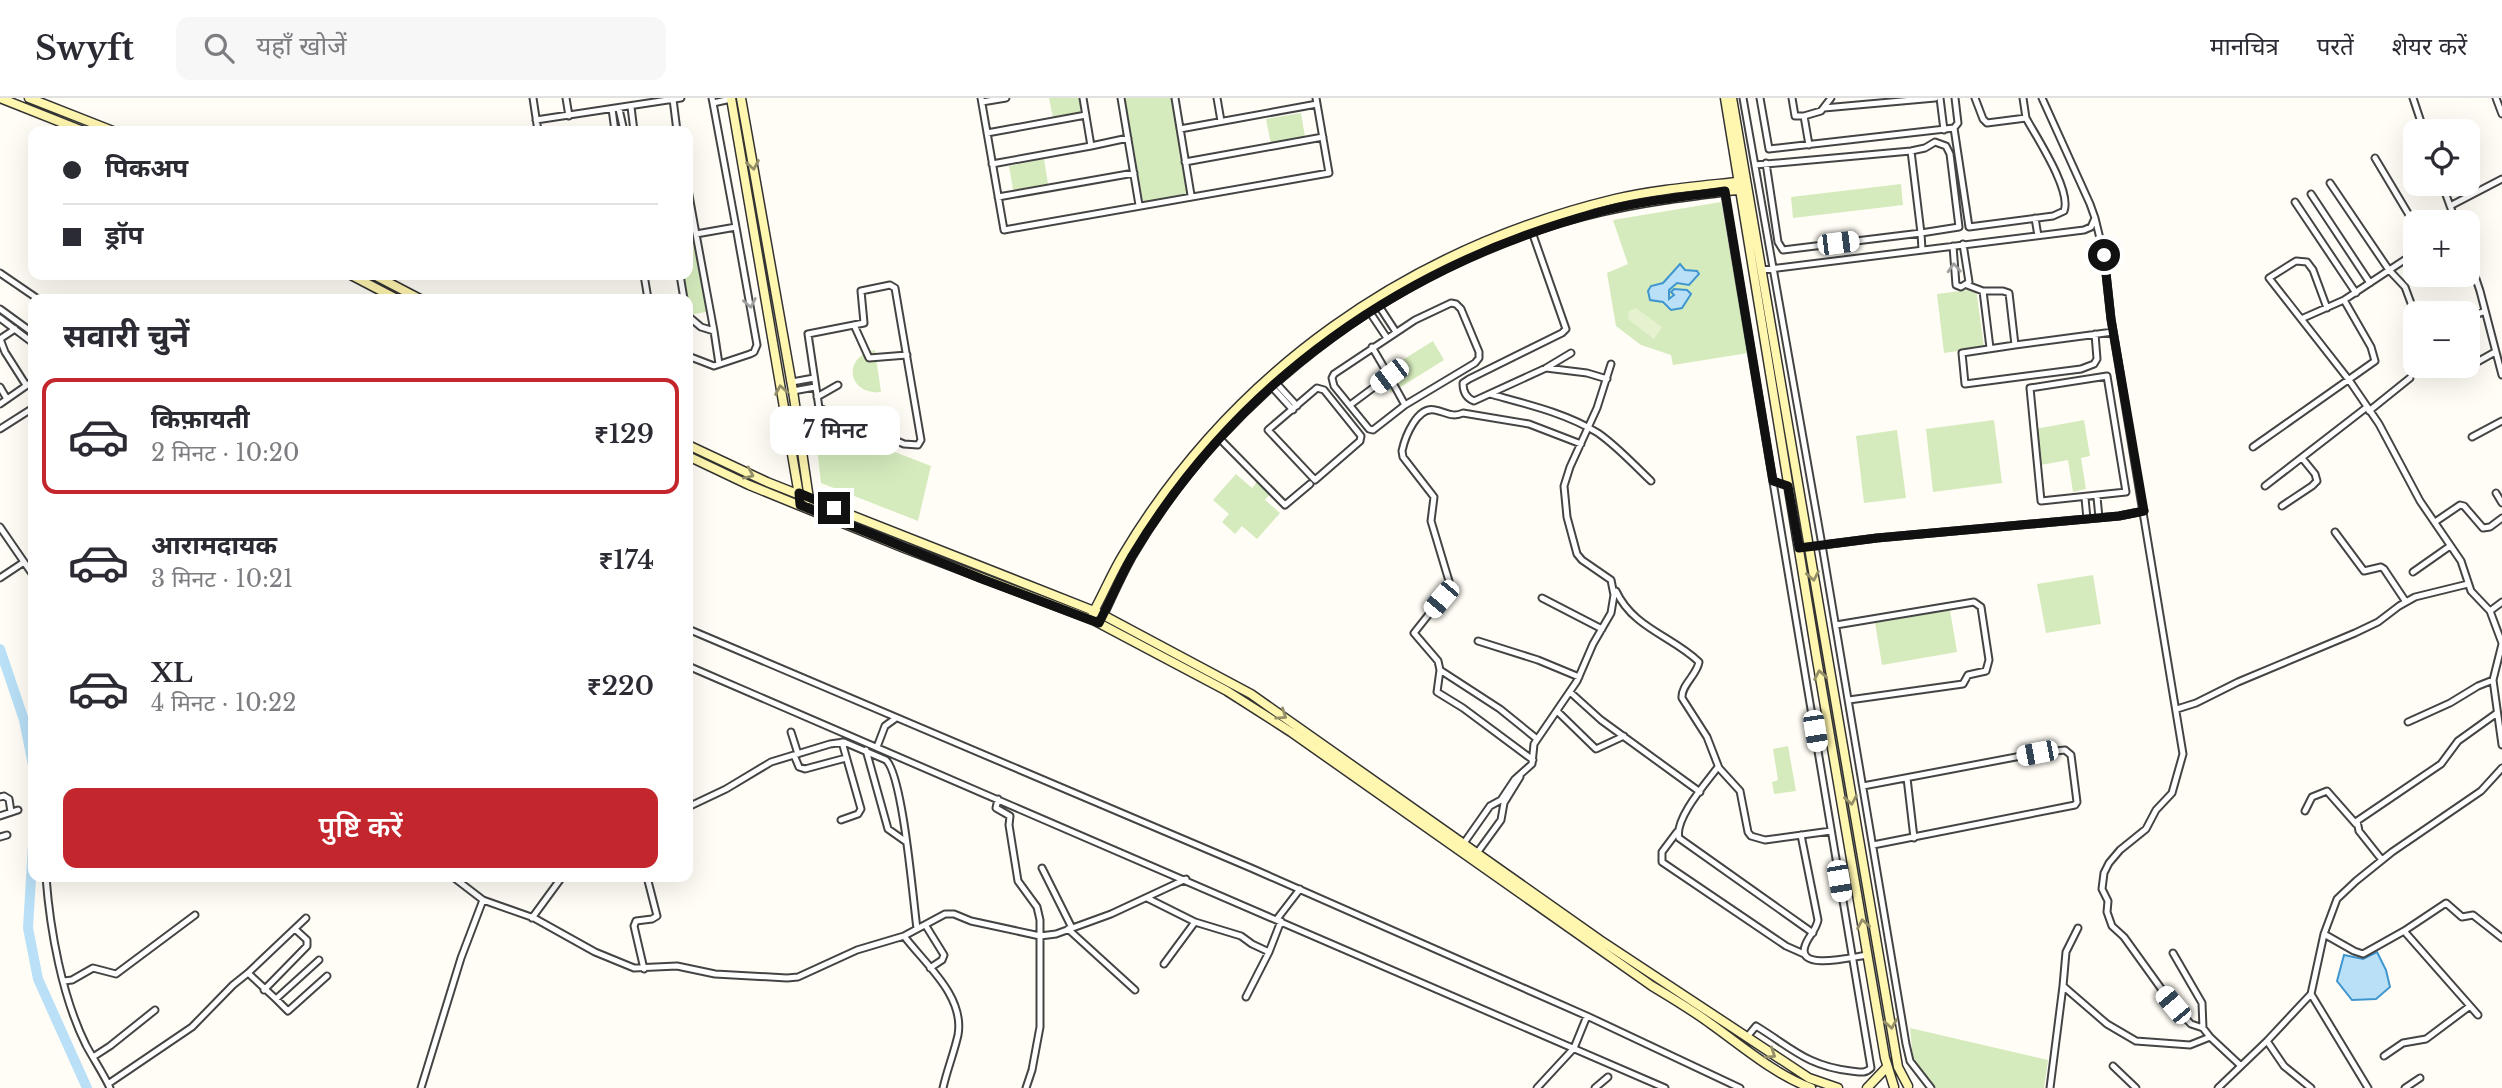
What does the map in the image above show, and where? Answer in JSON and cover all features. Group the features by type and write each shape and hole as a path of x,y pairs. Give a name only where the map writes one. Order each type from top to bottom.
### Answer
{"street":[{"path":"0,98 70,126"},
{"path":"29,98 100,126"},
{"path":"533,98 537,126"},
{"path":"566,98 569,116"},
{"path":"536,120 681,98"},
{"path":"741,98 793,386 811,509"},
{"path":"1006,98 981,100 1004,230 1191,195 1329,173 1317,101 1180,128"},
{"path":"1083,98 1091,146"},
{"path":"1121,98 1139,205"},
{"path":"1175,98 1191,195"},
{"path":"1217,98 1221,121"},
{"path":"1725,98 1762,271 1860,956 1870,1070 1863,1073 1823,1067 1754,1026 1748,1035"},
{"path":"1732,98 1779,483 1831,831 1893,1087 1910,1087"},
{"path":"1743,98 1909,1057 1931,1088"},
{"path":"1760,98 1769,149 1954,128 1958,123 1955,98"},
{"path":"1792,98 1795,116 1804,116 1824,108 1937,98 1944,130"},
{"path":"1824,108 1831,98"},
{"path":"1975,98 1986,122 2026,118"},
{"path":"1954,128 1969,227 2053,216 2064,211 2067,204 2026,118 2023,98"},
{"path":"2042,98 2095,218 2104,255 2113,332 2183,754 2174,788 2156,810 2146,829 2120,850 2105,869 2102,889 2108,901 2107,912 2112,926 2124,937 2158,987 2191,1024 2203,1028 2240,1065"},
{"path":"2413,98 2420,119"},
{"path":"2496,98 2502,114"},
{"path":"693,358 714,366 750,354 757,345 712,100 731,99 800,505"},
{"path":"673,100 676,126"},
{"path":"631,107 633,126"},
{"path":"620,109 623,126"},
{"path":"612,110 614,126"},
{"path":"987,133 1086,115"},
{"path":"1804,116 1809,145"},
{"path":"1185,162 1323,137"},
{"path":"992,164 1128,138"},
{"path":"1755,165 1766,163 1911,151 1925,148 1935,142 1946,146 1950,154 1959,227 1783,250 1778,242 1766,163"},
{"path":"1911,151 1922,250"},
{"path":"2375,159 2406,210"},
{"path":"998,197 1134,173"},
{"path":"2450,206 2502,179"},
{"path":"2330,183 2409,295 2410,301"},
{"path":"1097,617 1135,536 1203,445 1242,402 1327,328 1419,273 1519,227 1659,190 1743,185"},
{"path":"1097,617 1169,501 1242,413 1328,340 1369,311 1471,255 1532,232 1601,211 1724,187"},
{"path":"1724,187 1779,483 1803,547 1898,1067 1910,1087"},
{"path":"2311,194 2370,283"},
{"path":"2446,196 2452,210"},
{"path":"1762,203 1773,202"},
{"path":"2295,202 2356,293"},
{"path":"693,218 719,364"},
{"path":"2035,218 2038,236"},
{"path":"1762,271 2084,230 2091,227 2095,218"},
{"path":"696,234 736,227"},
{"path":"1532,232 1566,329 1490,366 1463,383 1463,389 1469,399 1474,401 1546,368 1571,353"},
{"path":"737,236 754,233"},
{"path":"1963,244 1969,278 1967,285"},
{"path":"1952,246 1955,282 1958,286 1967,285 1983,291 2009,293 2015,345"},
{"path":"2327,308 2310,264 2302,260 2296,261 2269,279 2349,380 2379,424 2420,501 2461,561 2468,584 2490,611 2502,643 2493,680 2502,745"},
{"path":"2301,319 2344,300 2403,261"},
{"path":"0,273 31,294"},
{"path":"361,280 387,294"},
{"path":"384,280 410,294"},
{"path":"894,286 921,440 918,445 904,444 820,410 808,334 854,325 865,321 862,290 894,286"},
{"path":"2478,287 2502,375"},
{"path":"1983,291 1990,348"},
{"path":"2253,447 2374,362 2375,358 2344,300"},
{"path":"1451,303 1456,304 1461,309 1479,358 1371,430 1334,386 1332,378 1396,332 1451,303"},
{"path":"1379,306 1396,332"},
{"path":"0,309 28,329"},
{"path":"1369,311 1387,338"},
{"path":"2480,313 2485,311"},
{"path":"0,318 28,339"},
{"path":"769,320 780,318"},
{"path":"693,321 699,326 714,331"},
{"path":"854,325 869,358 907,355"},
{"path":"0,404 26,386 0,339 15,329"},
{"path":"2095,334 2097,359 2090,366 1965,384 1962,353 1990,348 2095,334 2113,332"},
{"path":"1372,347 1405,405"},
{"path":"2480,360 2495,352"},
{"path":"1611,364 1564,486 1573,545 1581,559 1606,575 1626,610 1699,662 1698,669 1681,695 1707,737 1718,766 1740,791 1751,836 1765,840 1831,831"},
{"path":"1546,368 1587,373 1607,379"},
{"path":"1350,405 1389,376"},
{"path":"2107,376 2126,492 2097,497 2041,501 2030,388 2107,376"},
{"path":"2264,486 2410,378"},
{"path":"793,386 814,379"},
{"path":"817,397 838,385"},
{"path":"1274,385 1295,408"},
{"path":"793,386 815,387"},
{"path":"0,387 7,399"},
{"path":"1317,388 1321,389 1361,436 1360,441 1315,480 1268,432 1269,428 1295,408 1317,388"},
{"path":"1490,394 1551,412 1588,428 1620,450 1651,481"},
{"path":"1533,760 1486,724 1437,692 1440,670 1438,661 1414,633 1441,599 1449,581 1431,520 1434,497 1402,454 1404,443 1417,418 1426,410 1454,416 1463,413 1511,420 1581,444"},
{"path":"0,429 28,411"},
{"path":"2472,437 2502,421"},
{"path":"1220,439 1284,505 1310,484"},
{"path":"693,447 767,482 1097,617 1251,694 1463,842 1753,1055 1811,1088"},
{"path":"693,458 749,485 982,579 1097,617"},
{"path":"2282,506 2317,481 2302,458"},
{"path":"2496,493 2502,503"},
{"path":"2097,497 2099,518"},
{"path":"2085,498 2087,519"},
{"path":"2435,522 2460,505 2464,506 2483,528 2490,527 2502,518"},
{"path":"1803,547 2099,518 2144,511"},
{"path":"0,527 28,568"},
{"path":"2336,532 2364,571 2378,567 2384,569 2406,602"},
{"path":"2413,572 2450,546"},
{"path":"0,578 24,562"},
{"path":"2177,709 2355,633 2378,622 2415,597 2468,584"},
{"path":"1463,842 1490,806 1501,800 1515,779 1530,768 1537,740 1579,677 1602,629 1614,603 1614,586"},
{"path":"1542,598 1602,629"},
{"path":"1836,625 1974,602 1981,607 1989,660 1986,671 1968,675 1963,684 1849,700"},
{"path":"2490,611 2501,604"},
{"path":"693,631 1300,889 1587,1016 1740,1088"},
{"path":"1478,641 1549,664 1579,677"},
{"path":"693,668 1665,1088"},
{"path":"1440,670 1500,709 1537,740"},
{"path":"2408,722 2493,680"},
{"path":"1570,692 1601,720 1700,792"},
{"path":"1557,710 1596,749 1624,736"},
{"path":"2356,824 2360,818 2441,764 2458,741 2497,713"},
{"path":"877,747 885,726 896,718"},
{"path":"791,732 799,767 805,769 846,758"},
{"path":"841,820 858,814 861,809 842,742"},
{"path":"693,805 726,789 771,762 796,754 842,742 866,750 891,764 903,814 917,929"},
{"path":"866,750 888,829 905,841"},
{"path":"1863,786 2065,750 2071,755 2077,802 2071,807 1873,845"},
{"path":"1718,766 1684,814 1677,832 1662,852 1661,862 1786,946 1816,962 1860,956"},
{"path":"2218,1088 2311,994 2324,934 2337,899 2382,860 2481,791 2502,768"},
{"path":"1481,849 1501,820 1504,803 1521,774"},
{"path":"1907,778 1914,838"},
{"path":"2305,811 2312,797 2327,790 2382,860"},
{"path":"0,797 9,799 11,812"},
{"path":"998,799 996,808 1010,816 1017,879 1037,907 1040,936 1040,1027 1026,1088"},
{"path":"0,816 18,810"},
{"path":"1677,832 1679,838 1813,933"},
{"path":"0,837 7,835"},
{"path":"1801,835 1818,920 1804,947 1804,954"},
{"path":"1463,842 1481,849 1600,940 1748,1035 1809,1078 1838,1088"},
{"path":"1042,868 1070,929 1135,990"},
{"path":"460,882 483,900 532,918 624,966 645,969 677,966 715,974 787,978 798,977 857,950 904,936 945,914 1040,936 1070,929 1111,914 1185,880"},
{"path":"46,882 49,912 64,981 83,1037 109,1086 175,1040 306,918"},
{"path":"532,918 558,882"},
{"path":"645,969 634,926 636,921 657,916 648,882"},
{"path":"1246,997 1269,952 1279,920 1300,889"},
{"path":"1146,898 1195,922 1241,936 1256,947 1269,952"},
{"path":"421,1088 461,958 483,900"},
{"path":"2324,934 2363,954 2446,903 2462,917 2475,916 2502,939"},
{"path":"64,981 72,980 93,968 116,974 195,915"},
{"path":"1164,964 1195,922"},
{"path":"926,926 944,955 942,960 930,968"},
{"path":"2050,1088 2066,952 2078,928"},
{"path":"264,990 307,946 307,940 295,929"},
{"path":"2404,931 2478,1015"},
{"path":"904,936 951,996 959,1022 943,1088"},
{"path":"2173,953 2202,1003 2203,1028"},
{"path":"276,999 319,960"},
{"path":"248,973 288,1011 327,976"},
{"path":"2063,986 2107,1024 2136,1041 2190,1045 2210,1037"},
{"path":"2311,994 2368,1088"},
{"path":"2384,1056 2403,1043 2426,1039 2470,1006"},
{"path":"93,1057 155,1010"},
{"path":"1542,1086 1574,1048 1587,1016"},
{"path":"2267,1041 2284,1066 2311,1088"},
{"path":"2113,1066 2136,1088"},
{"path":"1867,1088 1887,1067"},
{"path":"1595,1088 1608,1077"},
{"path":"2405,1088 2420,1078"}],"green space":[{"path":"1049,98 1081,98 1084,113 1053,118"},
{"path":"1125,98 1171,98 1188,194 1143,202"},
{"path":"1301,113 1305,137 1271,144 1266,119"},
{"path":"1044,159 1048,184 1013,190 1009,166"},
{"path":"1901,184 1903,205 1793,218 1791,197"},
{"path":"693,191 712,311 693,314 693,294 684,294 682,280 693,280"},
{"path":"1721,202 1748,353 1673,365 1671,355 1641,345 1616,326 1607,273 1628,264 1613,220"},
{"path":"1976,289 1984,347 1944,353 1937,294"},
{"path":"1636,308 1662,327 1654,339 1628,319 1629,311"},
{"path":"1433,341 1444,360 1391,393 1380,374"},
{"path":"875,350 881,392 861,388 855,382 853,374 857,360"},
{"path":"1994,420 2002,483 1933,492 1926,429"},
{"path":"2084,420 2090,456 2081,458 2086,489 2073,492 2068,460 2041,465 2035,429"},
{"path":"814,421 931,466 918,521 821,483"},
{"path":"1897,430 1906,498 1864,503 1856,436"},
{"path":"1236,474 1252,488 1261,477 1274,489 1265,500 1280,513 1257,539 1242,526 1235,534 1222,522 1229,514 1213,500"},
{"path":"2093,575 2101,624 2046,633 2037,584"},
{"path":"1950,610 1957,652 1882,665 1875,623"},
{"path":"1788,746 1796,791 1774,794 1772,782 1778,780 1773,749"},
{"path":"1910,1028 2048,1060 2044,1088 1936,1088 1913,1060"}],"water":[{"path":"1680,264 1685,270 1697,271 1699,274 1689,285 1677,283 1669,290 1669,299 1674,295 1671,292 1674,289 1687,290 1691,294 1682,308 1671,310 1663,302 1650,300 1648,291 1651,286 1663,283"},
{"path":"2377,952 2386,970 2390,987 2376,999 2352,1000 2337,981 2344,955 2363,959"}],"waterway":[{"path":"0,649 28,740"},
{"path":"31,882 28,928 38,979 87,1088"}],"route":[{"path":"834,508 799,493 800,505 1099,623 1132,557 1169,501 1200,461 1242,413 1309,354 1347,325 1423,279 1471,255 1522,235 1601,211 1662,199 1725,191 1773,481 1788,486 1799,548 1877,538 2119,516 2144,511 2111,319 2104,255"}]}
